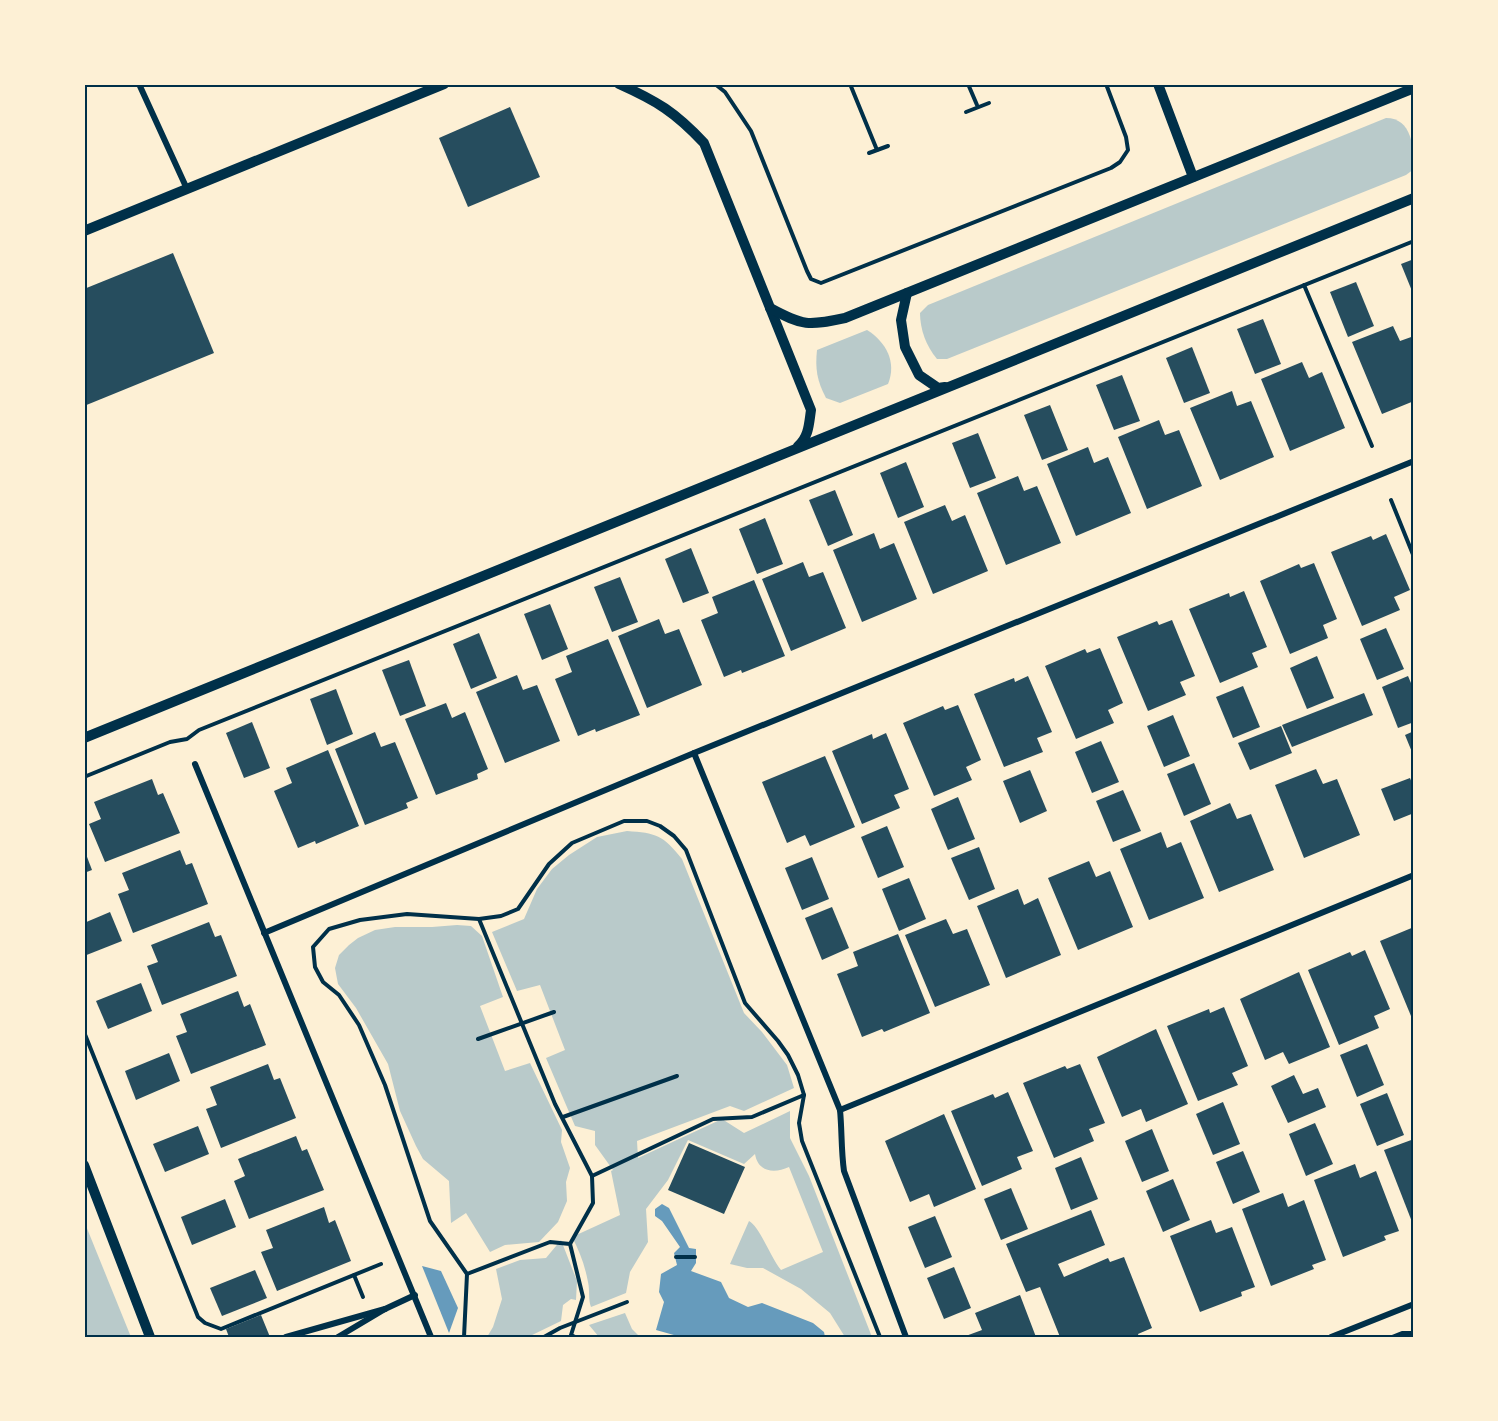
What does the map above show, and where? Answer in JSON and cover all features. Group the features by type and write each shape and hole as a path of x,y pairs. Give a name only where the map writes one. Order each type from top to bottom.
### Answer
{"street":[{"path":"139,84 187,190"},
{"path":"84,231 444,84"},
{"path":"619,84 653,99 682,120 704,143 811,410 809,428 804,441 793,450"},
{"path":"1158,84 1193,177"},
{"path":"770,308 793,321 814,325 845,318 1414,88"},
{"path":"84,738 1414,198"},
{"path":"907,293 901,320 905,347 920,375 938,388 955,385"},
{"path":"264,933 694,753 1414,461"},
{"path":"694,753 840,1110 844,1171 906,1337"},
{"path":"195,764 431,1337"},
{"path":"840,1110 1414,875"},
{"path":"84,1165 150,1337"},
{"path":"338,1337 385,1309 415,1295"},
{"path":"1331,1337 1414,1304"},
{"path":"286,1337 385,1309"}],"path":[{"path":"715,84 725,92 751,131 807,271 811,279 821,283 1111,168 1120,162 1128,150 1126,137 1106,84"},
{"path":"850,84 877,150"},
{"path":"968,84 977,105"},
{"path":"966,112 989,103"},
{"path":"869,153 888,146"},
{"path":"84,777 170,742 187,740 199,730 1414,241"},
{"path":"1304,285 1372,446"},
{"path":"1390,500 1414,557"},
{"path":"464,1337 467,1274 430,1221 385,1085 359,1025 339,995 323,982 315,967 313,947 329,929 360,920 407,914 479,919 501,916 518,909 549,864 572,843 624,821 647,821 675,836 686,850 745,1003 753,1014 768,1027 788,1055 798,1075 804,1095 799,1123 802,1142 880,1337"},
{"path":"479,919 555,1104 592,1176 593,1203 570,1244 583,1296 571,1335 575,1337"},
{"path":"478,1039 554,1012"},
{"path":"84,1032 198,1317 205,1323 221,1329 382,1263"},
{"path":"563,1117 677,1076"},
{"path":"592,1176 713,1119 752,1117 804,1095"},
{"path":"467,1274 550,1242 570,1244"},
{"path":"676,1257 695,1257"},
{"path":"354,1275 364,1297"},
{"path":"544,1337 627,1302"},
{"path":"1392,1337 1402,1333 1414,1333"}],"shaded area":[{"path":"1386,118 1395,119 1401,123 1410,136 1414,169 1406,175 947,359 937,359 927,343 922,331 920,313 928,305"},
{"path":"867,330 880,340 888,353 891,368 888,384 840,403 826,398 817,375 817,350"},
{"path":"627,831 652,834 664,840 682,859 744,1013 787,1065 794,1088 744,1111 730,1106 637,1141 638,1158 722,1119 744,1133 790,1111 790,1138 809,1176 872,1337 845,1337 830,1313 801,1289 763,1268 747,1268 730,1264 749,1221 781,1270 823,1252 789,1167 768,1170 759,1165 755,1154 744,1164 688,1140 668,1180 646,1209 648,1242 630,1272 626,1293 591,1307 585,1270 572,1237 620,1215 611,1171 613,1170 595,1145 595,1131 575,1126 546,1058 565,1050 540,985 517,991 492,932 524,919 537,889 552,869 569,855 597,837"},
{"path":"471,926 482,936 503,997 480,1006 505,1071 530,1063 562,1130 561,1142 570,1168 566,1182 567,1201 558,1222 539,1242 505,1245 490,1252 466,1213 451,1223 449,1181 423,1159 416,1146 400,1111 388,1064 356,1008 338,984 335,968 339,955 349,945 375,930"},
{"path":"84,1221 131,1337 84,1337"},
{"path":"561,1240 577,1281 576,1300 571,1299 563,1305 561,1321 528,1337 487,1337 493,1327 502,1299 496,1269 520,1260 546,1258"},
{"path":"625,1313 632,1329 640,1337 599,1337 589,1325"}],"water":[{"path":"662,1204 669,1208 689,1248 696,1249 696,1263 691,1271 721,1282 729,1298 748,1307 762,1303 813,1323 824,1332 825,1337 681,1337 656,1330 664,1302 659,1292 661,1274 677,1265 674,1253 680,1247 662,1221 655,1216 655,1209"},
{"path":"422,1266 441,1271 458,1308 449,1333"}],"building":[{"path":"510,107 540,177 468,207 439,138"},
{"path":"173,253 214,353 84,406 84,289"},
{"path":"1414,259 1414,296 1401,264"},
{"path":"1356,282 1374,326 1348,337 1330,292"},
{"path":"1263,319 1281,364 1255,374 1237,329"},
{"path":"1393,326 1400,341 1414,336 1414,401 1382,414 1352,342"},
{"path":"1192,347 1210,393 1184,403 1166,358"},
{"path":"1302,362 1309,378 1322,372 1345,428 1290,451 1261,379"},
{"path":"1122,375 1140,421 1114,430 1096,385"},
{"path":"1232,391 1237,406 1251,401 1274,457 1220,480 1190,408"},
{"path":"1050,405 1068,450 1042,460 1024,415"},
{"path":"1159,420 1165,435 1179,430 1202,486 1147,509 1118,437"},
{"path":"978,433 996,478 970,488 952,443"},
{"path":"1088,447 1094,463 1108,457 1131,513 1076,536 1047,464"},
{"path":"906,462 924,507 898,518 880,473"},
{"path":"1018,476 1024,491 1037,486 1061,543 1006,565 977,493"},
{"path":"835,490 853,535 828,546 809,500"},
{"path":"945,505 952,521 965,515 988,571 933,594 904,522"},
{"path":"765,518 783,564 757,574 739,529"},
{"path":"874,533 880,549 894,543 917,599 862,622 833,550"},
{"path":"1386,534 1410,590 1394,597 1400,610 1362,626 1331,552 1371,536 1373,540"},
{"path":"691,548 709,593 683,603 665,559"},
{"path":"803,562 809,577 823,572 846,628 791,651 762,579"},
{"path":"1314,563 1337,619 1323,625 1328,638 1290,654 1260,581 1299,564 1301,568"},
{"path":"620,577 638,622 612,632 594,587"},
{"path":"754,580 785,656 742,673 741,670 724,677 701,620 718,613 712,597"},
{"path":"1244,591 1267,647 1252,653 1258,667 1220,683 1189,609 1229,593 1230,597"},
{"path":"550,604 568,649 542,660 524,614"},
{"path":"659,619 665,634 679,629 702,685 647,708 618,636"},
{"path":"1172,620 1195,676 1180,682 1186,695 1148,711 1117,637 1157,621 1159,625"},
{"path":"1386,628 1404,669 1377,680 1360,639"},
{"path":"479,633 497,678 471,689 453,644"},
{"path":"608,639 640,715 596,732 595,729 578,736 555,679 572,672 566,656"},
{"path":"1100,648 1123,703 1108,710 1114,723 1076,739 1045,666 1085,649 1087,653"},
{"path":"1317,656 1334,698 1307,709 1290,668"},
{"path":"409,660 426,706 400,716 382,670"},
{"path":"517,675 523,690 537,685 560,741 505,763 476,692"},
{"path":"1028,676 1052,732 1037,738 1043,752 1004,767 974,694 1014,678 1015,682"},
{"path":"1408,676 1414,690 1414,722 1398,728 1382,687"},
{"path":"1243,686 1260,727 1233,738 1216,697"},
{"path":"336,689 353,734 327,745 310,699"},
{"path":"1364,693 1373,715 1292,747 1282,725"},
{"path":"446,703 452,718 465,712 488,769 477,774 478,779 436,795 405,719"},
{"path":"958,705 981,760 966,767 972,780 934,796 903,723 943,706 945,710"},
{"path":"1173,715 1190,756 1164,767 1147,726"},
{"path":"252,722 270,768 244,778 226,733"},
{"path":"1281,726 1292,753 1250,770 1238,743"},
{"path":"1414,731 1414,757 1405,735"},
{"path":"375,732 381,747 395,742 418,798 406,803 408,808 365,825 335,749"},
{"path":"886,733 909,789 894,795 900,808 862,824 832,751 872,734 873,739"},
{"path":"1101,741 1119,782 1092,793 1075,752"},
{"path":"328,750 359,826 316,844 315,841 298,848 274,791 292,783 286,768"},
{"path":"825,756 855,827 810,846 805,835 787,843 762,782"},
{"path":"1194,763 1211,804 1184,816 1167,774"},
{"path":"1316,769 1323,784 1337,779 1360,835 1304,858 1275,785"},
{"path":"1030,770 1047,811 1020,823 1003,781"},
{"path":"1410,778 1414,788 1414,813 1394,821 1381,789"},
{"path":"152,779 158,795 163,793 180,833 105,862 89,824 101,819 94,802"},
{"path":"1123,790 1141,831 1113,842 1096,801"},
{"path":"958,797 975,839 948,850 931,809"},
{"path":"1230,803 1237,819 1251,814 1274,870 1219,892 1190,821"},
{"path":"887,826 904,867 878,878 861,837"},
{"path":"1161,832 1167,848 1181,842 1204,898 1149,920 1120,849"},
{"path":"979,847 995,889 969,900 951,858"},
{"path":"84,849 92,870 84,873"},
{"path":"180,850 186,865 192,863 208,904 133,933 118,894 129,890 122,873"},
{"path":"812,857 829,899 802,910 785,868"},
{"path":"1089,861 1096,877 1110,871 1133,927 1078,950 1048,878"},
{"path":"909,878 926,919 899,931 882,889"},
{"path":"1018,889 1024,905 1038,898 1061,955 1006,978 977,906"},
{"path":"832,907 849,948 822,960 805,918"},
{"path":"110,912 122,941 84,956 84,923"},
{"path":"946,919 953,934 967,929 990,985 935,1007 905,935"},
{"path":"209,922 215,937 221,935 237,976 162,1005 147,966 158,962 151,945"},
{"path":"1414,927 1414,1015 1411,1016 1380,941"},
{"path":"898,934 930,1013 884,1032 882,1029 862,1037 837,974 858,966 853,952"},
{"path":"1365,950 1390,1009 1374,1016 1379,1028 1339,1045 1308,970 1350,952 1352,956"},
{"path":"1299,972 1330,1047 1289,1064 1283,1052 1265,1060 1240,999"},
{"path":"141,983 152,1011 108,1029 96,1001"},
{"path":"238,991 244,1007 250,1004 266,1045 191,1074 176,1036 187,1032 180,1014"},
{"path":"1224,1007 1248,1066 1232,1073 1238,1085 1198,1101 1167,1026 1209,1009 1210,1013"},
{"path":"1156,1029 1188,1104 1146,1122 1141,1109 1122,1117 1097,1057"},
{"path":"1367,1044 1384,1085 1357,1097 1340,1055"},
{"path":"169,1053 180,1081 136,1100 125,1071"},
{"path":"268,1064 274,1080 280,1078 296,1118 221,1148 206,1109 217,1105 210,1087"},
{"path":"1080,1064 1105,1123 1089,1129 1094,1141 1054,1158 1023,1083 1065,1066 1067,1069"},
{"path":"1294,1075 1303,1094 1318,1088 1326,1107 1288,1123 1271,1086"},
{"path":"1008,1092 1033,1151 1017,1157 1022,1169 982,1186 951,1111 993,1094 995,1098"},
{"path":"1387,1093 1404,1135 1377,1146 1360,1104"},
{"path":"1223,1102 1240,1144 1213,1155 1196,1114"},
{"path":"944,1114 976,1189 934,1207 929,1194 910,1202 885,1141"},
{"path":"1315,1123 1333,1164 1306,1176 1289,1134"},
{"path":"198,1126 209,1154 165,1172 153,1144"},
{"path":"1152,1129 1169,1171 1142,1182 1125,1141"},
{"path":"296,1136 302,1151 307,1149 324,1190 249,1219 234,1181 245,1176 238,1159"},
{"path":"1414,1139 1414,1227 1384,1150"},
{"path":"689,1143 745,1167 724,1214 668,1190"},
{"path":"1243,1151 1260,1192 1233,1204 1216,1162"},
{"path":"1081,1157 1098,1199 1071,1210 1055,1168"},
{"path":"1355,1164 1360,1178 1376,1171 1399,1231 1384,1236 1386,1240 1343,1257 1314,1180"},
{"path":"1173,1179 1190,1220 1163,1232 1146,1191"},
{"path":"1011,1188 1028,1229 1001,1240 984,1199"},
{"path":"1283,1193 1288,1207 1304,1200 1326,1260 1312,1265 1314,1269 1271,1286 1242,1209"},
{"path":"225,1199 236,1227 192,1245 181,1217"},
{"path":"324,1207 329,1223 335,1220 351,1261 277,1291 261,1252 273,1248 266,1230"},
{"path":"1091,1210 1105,1245 1058,1264 1064,1277 1108,1258 1110,1262 1124,1257 1152,1328 1138,1334 1139,1337 1060,1337 1040,1287 1026,1292 1006,1244"},
{"path":"935,1216 952,1257 925,1268 908,1227"},
{"path":"1211,1220 1216,1233 1232,1227 1255,1287 1241,1292 1242,1296 1200,1312 1170,1236"},
{"path":"954,1267 971,1308 944,1319 927,1278"},
{"path":"255,1270 267,1298 222,1316 210,1288"},
{"path":"1020,1295 1036,1337 963,1337 982,1330 975,1313"},
{"path":"261,1315 270,1337 229,1337 226,1329"}]}
